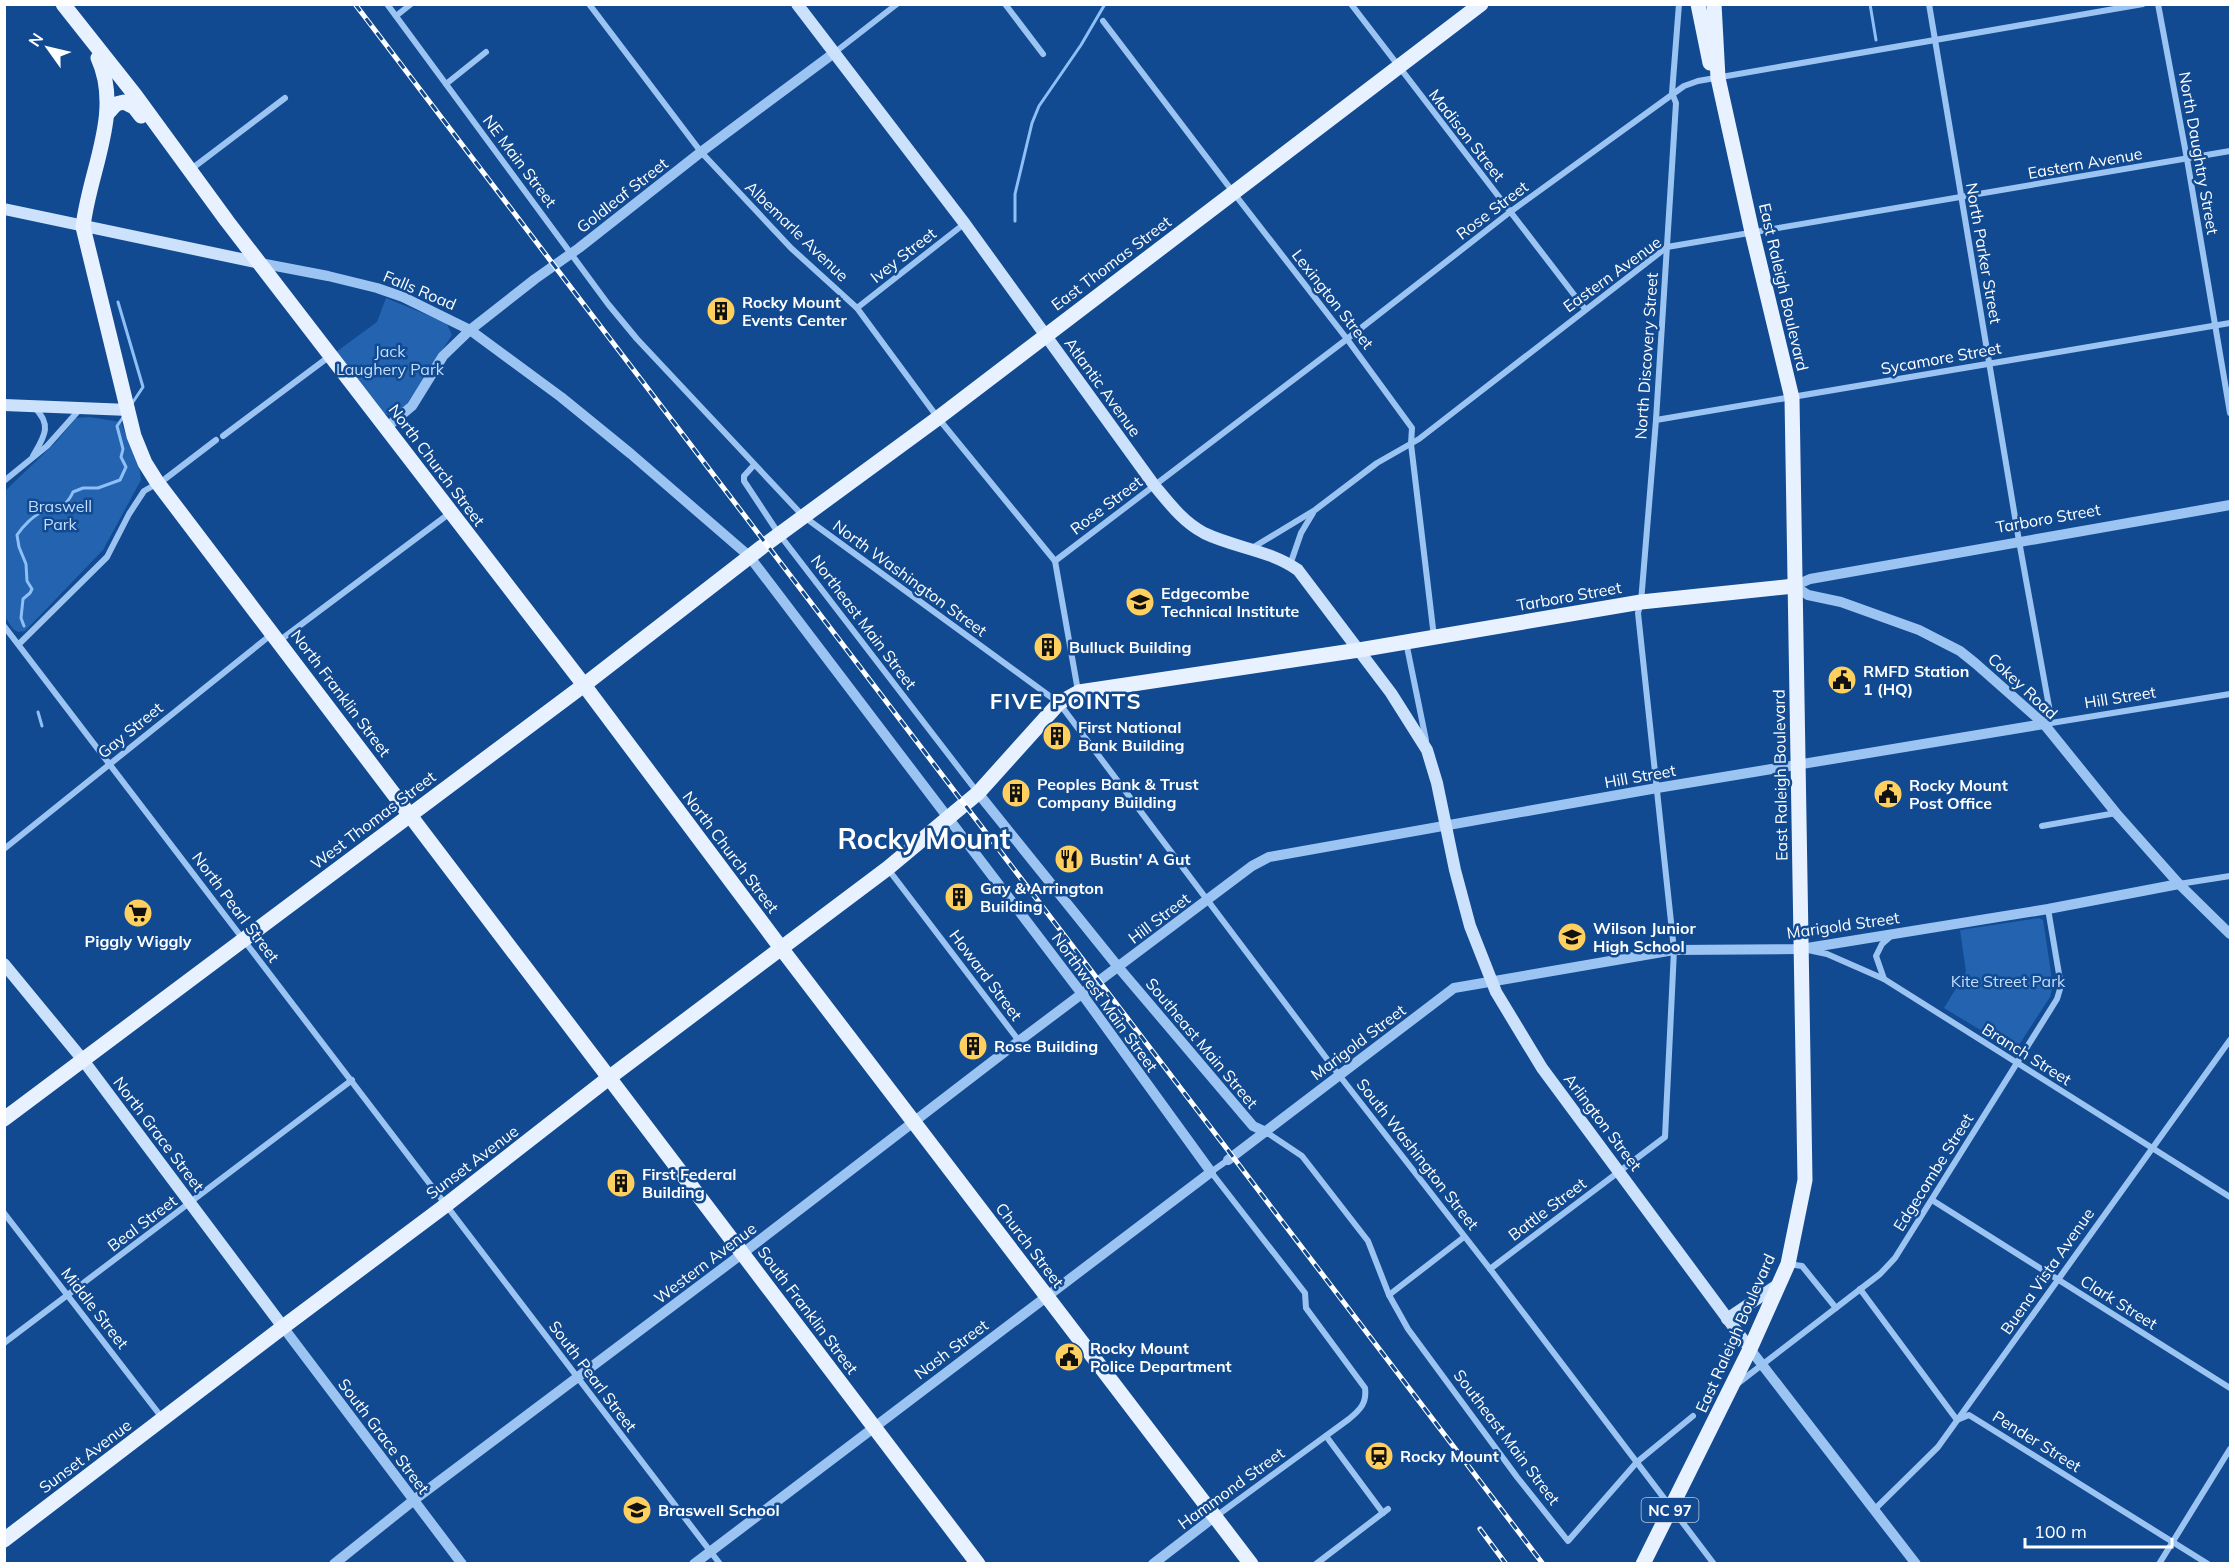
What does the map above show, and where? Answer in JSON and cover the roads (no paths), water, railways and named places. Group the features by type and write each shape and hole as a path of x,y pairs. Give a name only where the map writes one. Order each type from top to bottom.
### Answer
{"main road":[{"name":"Atlantic Avenue","path":"797,4 965,224 1154,485 1181,517 1202,532 1284,560 1298,570 1359,650"},
{"name":"East Thomas Street","path":"762,547 938,418 1480,4"},
{"name":"East Raleigh Boulevard","path":"1698,4 1709,61 1718,78"},
{"name":"East Raleigh Boulevard","path":"1642,1563 1731,1389 1788,1264 1805,1180 1792,398 1718,78 1714,4"},
{"name":"North Church Street","path":"65,5 330,356 584,685 781,948"},
{"path":"83,227 85,207 107,114 105,72 91,41"},
{"path":"107,114 116,104 129,103 161,143 180,157"},
{"name":"Falls Road","path":"4,209 260,263"},
{"name":"North Franklin Street","path":"83,227 134,436 144,463 156,482 610,1077"},
{"path":"4,405 129,410"},
{"name":"West Thomas Street","path":"4,1119 584,685 762,547"},
{"name":"Tarboro Street","path":"954,814 978,793 1059,703 1078,692 1359,650 1641,602 1794,586"},
{"name":"Arlington Street","path":"1359,650 1414,726 1427,750 1470,926 1490,981 1542,1068 1750,1349"},
{"name":"Sunset Avenue","path":"4,1540 446,1205 610,1077 888,868 954,814"},
{"name":"Church Street","path":"781,948 1251,1563"},
{"name":"North Grace Street","path":"4,964 83,1060 283,1327"},
{"name":"South Franklin Street","path":"610,1077 978,1563"},
{"path":"1727,1319 1779,1284"}],"street":[{"name":"NE Main Street","path":"387,4 637,339 754,465"},
{"path":"396,16 411,4"},
{"name":"Albemarle Avenue","path":"589,4 701,152 791,248 857,308 938,418 1055,561"},
{"name":"Goldleaf Street","path":"386,428 412,406 443,356 471,330 897,4"},
{"path":"1005,4 1043,54"},
{"name":"Madison Street","path":"1351,4 1585,309"},
{"name":"North Discovery Street","path":"1674,950 1638,613 1641,602 1656,420 1676,103 1672,93 1679,4"},
{"name":"North Parker Street","path":"1929,4 2050,712 2044,724"},
{"name":"Rose Street","path":"1055,561 1510,212 1684,86 1718,78 2143,4"},
{"name":"North Daughtry Street","path":"2158,4 2230,413"},
{"name":"Lexington Street","path":"1103,21 1347,339 1412,428 1410,444 1434,637"},
{"path":"446,84 486,52"},
{"path":"189,170 285,98"},
{"name":"Eastern Avenue","path":"1251,549 1315,510 1377,463 1410,444 1667,247 2230,151"},
{"name":"Ivey Street","path":"857,308 965,224"},
{"name":"Falls Road","path":"260,263 377,288 402,297 471,330 631,454 749,556"},
{"name":"Sycamore Street","path":"1656,420 2230,323"},
{"path":"223,436 330,356"},
{"path":"31,458 46,429 43,418 33,407"},
{"path":"4,481 47,446 81,409"},
{"path":"19,644 107,558 129,514 144,491 216,440"},
{"name":"North Washington Street","path":"754,465 803,516 1059,703"},
{"name":"Northeast Main Street","path":"754,465 744,476 744,482 779,534 978,793"},
{"name":"Tarboro Street","path":"1794,586 1810,579 2230,505"},
{"path":"1290,565 1301,533 1315,510"},
{"name":"Gay Street","path":"4,849 110,762 276,637 450,513"},
{"name":"Northwest Main Street","path":"749,556 954,814 1211,1172 1305,1293 1306,1308 1365,1388 1363,1407 1326,1436"},
{"path":"1055,561 1078,692"},
{"name":"Cokey Road","path":"1794,586 1808,596 1841,602 1919,630 1960,651 2044,724 2116,813 2179,884 2230,934"},
{"name":"North Pearl Street","path":"4,626 446,1205"},
{"path":"1406,642 1427,750"},
{"name":"Hill Street","path":"1095,985 1252,866 1269,857 1798,764 2230,694"},
{"name":"South Washington Street","path":"1059,703 1339,1075 1714,1563"},
{"name":"Southeast Main Street","path":"978,793 1119,968 1253,1126 1302,1156 1368,1241 1389,1295 1415,1338 1517,1477 1568,1541 1637,1462"},
{"path":"2042,826 2116,813"},
{"name":"Howard Street","path":"888,868 1019,1041"},
{"name":"Marigold Street","path":"1228,1160 1454,988 1674,950 1801,949 2048,909 2230,876"},
{"name":"Edgecombe Street","path":"1731,1389 1860,1290 1895,1258 2056,999 2060,989 2048,909"},
{"path":"1884,979 1876,956 1882,944 1895,933"},
{"name":"Branch Street","path":"1801,949 1827,954 1884,979 2230,1197"},
{"name":"Battle Street","path":"1490,1269 1665,1137 1674,950"},
{"name":"Western Avenue","path":"334,1563 1095,985"},
{"name":"Buena Vista Avenue","path":"1875,1509 1923,1463 1958,1420 2230,1040"},
{"name":"Beal Street","path":"4,1343 352,1080"},
{"name":"Nash Street","path":"694,1563 1228,1160"},
{"name":"Clark Street","path":"1932,1200 2230,1388"},
{"name":"South Pearl Street","path":"446,1205 720,1563"},
{"name":"Middle Street","path":"4,1213 164,1419"},
{"path":"1389,1295 1464,1237"},
{"path":"1788,1264 1802,1266 1836,1308"},
{"path":"1860,1290 1958,1420"},
{"name":"South Grace Street","path":"283,1327 462,1563"},
{"name":"Arlington Street","path":"1750,1349 1875,1509 1912,1562"},
{"name":"Pender Street","path":"1958,1420 1969,1415 2208,1563"},
{"path":"1637,1462 1694,1416"},
{"path":"1316,1563 1386,1511 1326,1436"},
{"name":"Hammond Street","path":"1153,1563 1326,1436"},
{"path":"2159,1563 2230,1449"}],"waterway":[{"path":"1015,221 1015,194 1032,123 1039,106 1081,45 1105,4"},
{"path":"1870,4 1876,40"},
{"path":"118,302 143,387 131,405"},
{"path":"24,626 21,618 23,599 32,589 27,581 26,564 17,535 35,516 67,502 73,492 83,488 98,488 120,480 126,467 121,457 123,449 117,426 124,416"},
{"path":"38,712 42,726"}],"railway":[{"path":"355,4 1543,1564"},
{"path":"1480,1529 1506,1564"}],"place":[{"name":"Rocky Mount Events Center","path":"721,311"},
{"name":"Edgecombe Technical Institute","path":"1140,602"},
{"name":"Bulluck Building","path":"1048,647"},
{"name":"RMFD Station 1 (HQ)","path":"1842,680"},
{"name":"First National Bank Building","path":"1057,736"},
{"name":"Peoples Bank & Trust Company Building","path":"1016,793"},
{"name":"Rocky Mount Post Office","path":"1888,794"},
{"name":"Bustin' A Gut","path":"1069,859"},
{"name":"Gay & Arrington Building","path":"959,897"},
{"name":"Piggly Wiggly","path":"138,913"},
{"name":"Wilson Junior High School","path":"1572,937"},
{"name":"Rose Building","path":"973,1046"},
{"name":"First Federal Building","path":"621,1183"},
{"name":"Rocky Mount Police Department","path":"1069,1357"},
{"name":"Rocky Mount","path":"1379,1456"},
{"name":"Braswell School","path":"637,1510"}],"district":[{"name":"FIVE POINTS","path":"1066,701"},
{"name":"Rocky Mount","path":"924,838"}],"park label":[{"name":"Jack Laughery Park","path":"390,360"},
{"name":"Braswell Park","path":"60,515"},
{"name":"Kite Street Park","path":"2008,981"}]}
